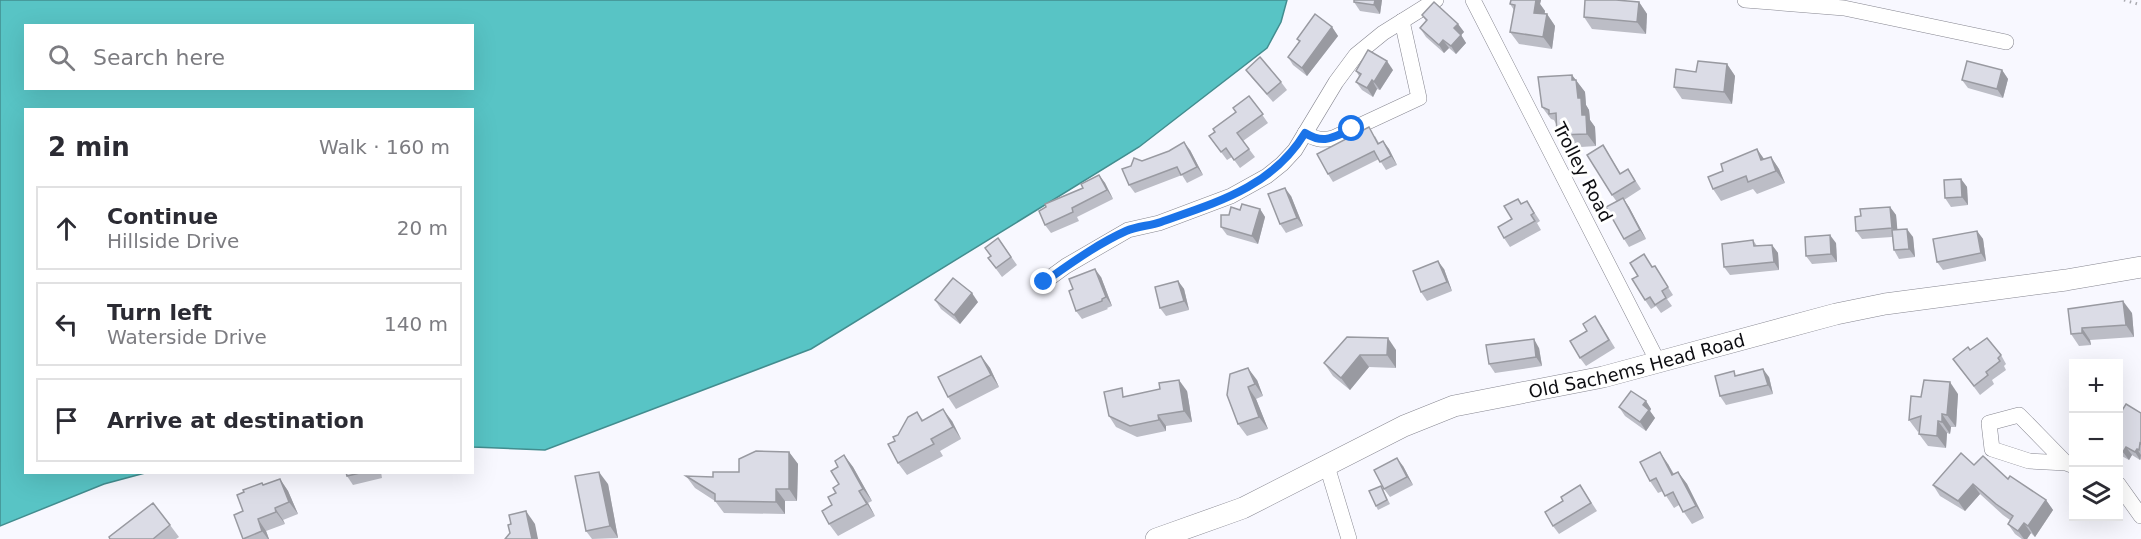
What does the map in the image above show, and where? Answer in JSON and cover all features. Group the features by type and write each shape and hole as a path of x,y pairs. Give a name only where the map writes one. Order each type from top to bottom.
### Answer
{"street":[{"path":"1044,282 1066,266 1128,230 1159,223 1250,187 1282,164 1294,150 1336,82 1356,55 1402,21 1437,0"},
{"name":"Trolley Road","path":"1473,0 1658,362"},
{"path":"1745,0 1844,8 2006,42"},
{"path":"1305,133 1315,139 1333,138 1419,98 1402,21"},
{"name":"Old Sachems Head Road","path":"1156,539 1243,508 1404,426 1454,406 1561,387 1789,325 1865,308 2066,280 2141,267"},
{"path":"2019,415 2070,465 2029,461 1992,449 1989,423 2019,415"},
{"path":"1327,466 1349,539"},
{"path":"2123,491 2141,516"}],"path":[{"path":"2124,0 2141,5"}],"water":[{"path":"0,0 1287,0 1281,22 1267,48 1139,147 811,349 545,450 474,447 474,108 24,108 24,474 141,474 104,484 0,526"}],"building":[{"path":"1354,0 1375,0 1374,5 1354,2"},
{"path":"1511,0 1536,0 1534,13 1547,14 1543,37 1510,32 1515,5 1510,4"},
{"path":"1585,0 1639,2 1637,22 1584,17"},
{"path":"1434,2 1458,24 1454,28 1461,35 1451,46 1443,40 1439,45 1420,28 1427,20 1422,15"},
{"path":"1315,14 1332,27 1302,68 1288,57 1300,41 1297,39"},
{"path":"1368,50 1387,61 1374,82 1372,80 1367,88 1356,82 1361,74 1356,71"},
{"path":"1260,57 1281,82 1267,94 1246,70"},
{"path":"1698,61 1727,64 1724,92 1674,87 1676,69 1696,72"},
{"path":"1967,61 2002,70 1997,89 1962,80"},
{"path":"1572,75 1572,80 1576,80 1578,98 1581,98 1582,115 1586,115 1587,134 1557,135 1556,113 1549,114 1549,110 1542,107 1538,77"},
{"path":"1249,96 1263,114 1237,133 1249,149 1234,160 1226,148 1221,152 1209,136 1215,132 1213,129 1236,112 1233,108"},
{"path":"1369,127 1378,144 1383,141 1391,156 1380,162 1374,151 1328,174 1317,154"},
{"path":"1184,142 1197,167 1181,175 1177,167 1129,185 1122,169 1131,166 1134,158 1142,161 1169,151"},
{"path":"1603,145 1620,174 1628,169 1635,181 1612,195 1587,155"},
{"path":"1757,149 1761,160 1771,157 1776,171 1748,182 1746,176 1713,189 1708,177 1723,171 1721,164"},
{"path":"1099,175 1107,190 1072,208 1073,212 1045,225 1039,211 1046,207 1045,204 1083,188 1081,184"},
{"path":"1961,179 1962,197 1945,198 1944,180"},
{"path":"1285,188 1297,218 1280,224 1268,194"},
{"path":"1623,198 1640,230 1624,239 1606,207"},
{"path":"1518,199 1521,204 1527,201 1534,213 1531,215 1535,221 1504,238 1498,227 1512,219 1504,206"},
{"path":"1242,204 1260,209 1252,236 1221,227 1221,215 1229,215 1231,207 1240,210"},
{"path":"1890,207 1892,228 1856,231 1855,217 1861,216 1860,209"},
{"path":"1907,229 1909,249 1894,250 1892,230"},
{"path":"1977,231 1981,253 1937,262 1933,239"},
{"path":"1830,235 1831,254 1806,256 1805,237"},
{"path":"998,238 1011,257 996,268 988,258 991,256 985,248"},
{"path":"1753,240 1754,246 1772,245 1774,262 1724,267 1722,244"},
{"path":"1644,254 1652,267 1655,266 1668,287 1662,291 1666,298 1655,305 1650,297 1645,300 1632,279 1638,276 1630,263"},
{"path":"1438,261 1447,282 1421,292 1413,271"},
{"path":"1095,269 1106,297 1102,301 1076,311 1069,291 1073,289 1069,279"},
{"path":"953,278 972,293 954,315 935,300"},
{"path":"1178,281 1184,301 1160,308 1155,287"},
{"path":"2123,301 2126,325 2082,328 2082,333 2071,334 2068,309"},
{"path":"1595,316 1609,340 1580,358 1570,341 1587,331 1583,324"},
{"path":"1347,337 1388,338 1387,355 1360,355 1341,378 1324,363"},
{"path":"1987,338 2001,355 1998,358 2000,361 1974,386 1953,359 1968,347 1970,350"},
{"path":"1534,339 1536,357 1489,364 1486,345"},
{"path":"981,356 991,375 948,397 938,377"},
{"path":"1248,368 1255,384 1248,387 1259,417 1238,424 1227,395 1230,374"},
{"path":"1763,369 1768,385 1720,396 1715,376 1734,371 1735,376"},
{"path":"1179,380 1184,411 1158,415 1159,420 1130,426 1109,416 1104,392 1122,388 1123,397 1160,389 1159,383"},
{"path":"1924,380 1950,382 1947,415 1942,414 1942,422 1938,421 1937,436 1919,434 1921,416 1909,420 1911,396 1921,397"},
{"path":"1631,391 1646,401 1643,405 1649,410 1640,422 1619,407"},
{"path":"2126,404 2141,413 2141,444 2139,450 2135,452 2126,447 2123,452 2123,409"},
{"path":"943,409 953,427 931,439 934,444 898,463 888,444 895,441 893,437 898,435 908,417 917,412 922,421"},
{"path":"756,451 789,452 789,489 776,489 776,502 715,501 715,494 686,476 713,477 713,472 739,472 739,459"},
{"path":"1660,452 1672,475 1678,472 1696,506 1683,512 1673,492 1665,496 1656,478 1650,481 1640,462"},
{"path":"1961,453 1974,465 1983,456 2008,479 2010,476 2046,500 2028,526 2024,523 2018,531 2008,524 2013,516 1973,484 1958,501 1933,485"},
{"path":"844,455 863,489 859,491 867,504 829,524 822,511 832,505 828,497 836,493 833,488 839,484 831,471 838,467 835,461"},
{"path":"1397,458 1407,477 1384,489 1374,470"},
{"path":"599,472 610,526 586,531 575,476"},
{"path":"280,479 289,502 275,508 276,512 258,519 262,531 243,539 234,515 243,511 237,495 244,492 243,490"},
{"path":"1580,485 1591,503 1553,526 1545,512 1563,501 1561,497"},
{"path":"1381,486 1387,500 1376,506 1369,491"},
{"path":"153,503 170,525 153,539 110,539 109,537"},
{"path":"526,511 532,539 505,539 510,533 509,515"}],"route":[{"path":"1044,282 1066,266 1128,230 1159,223 1250,187 1282,164 1305,133 1315,139 1325,140 1352,129"}]}
